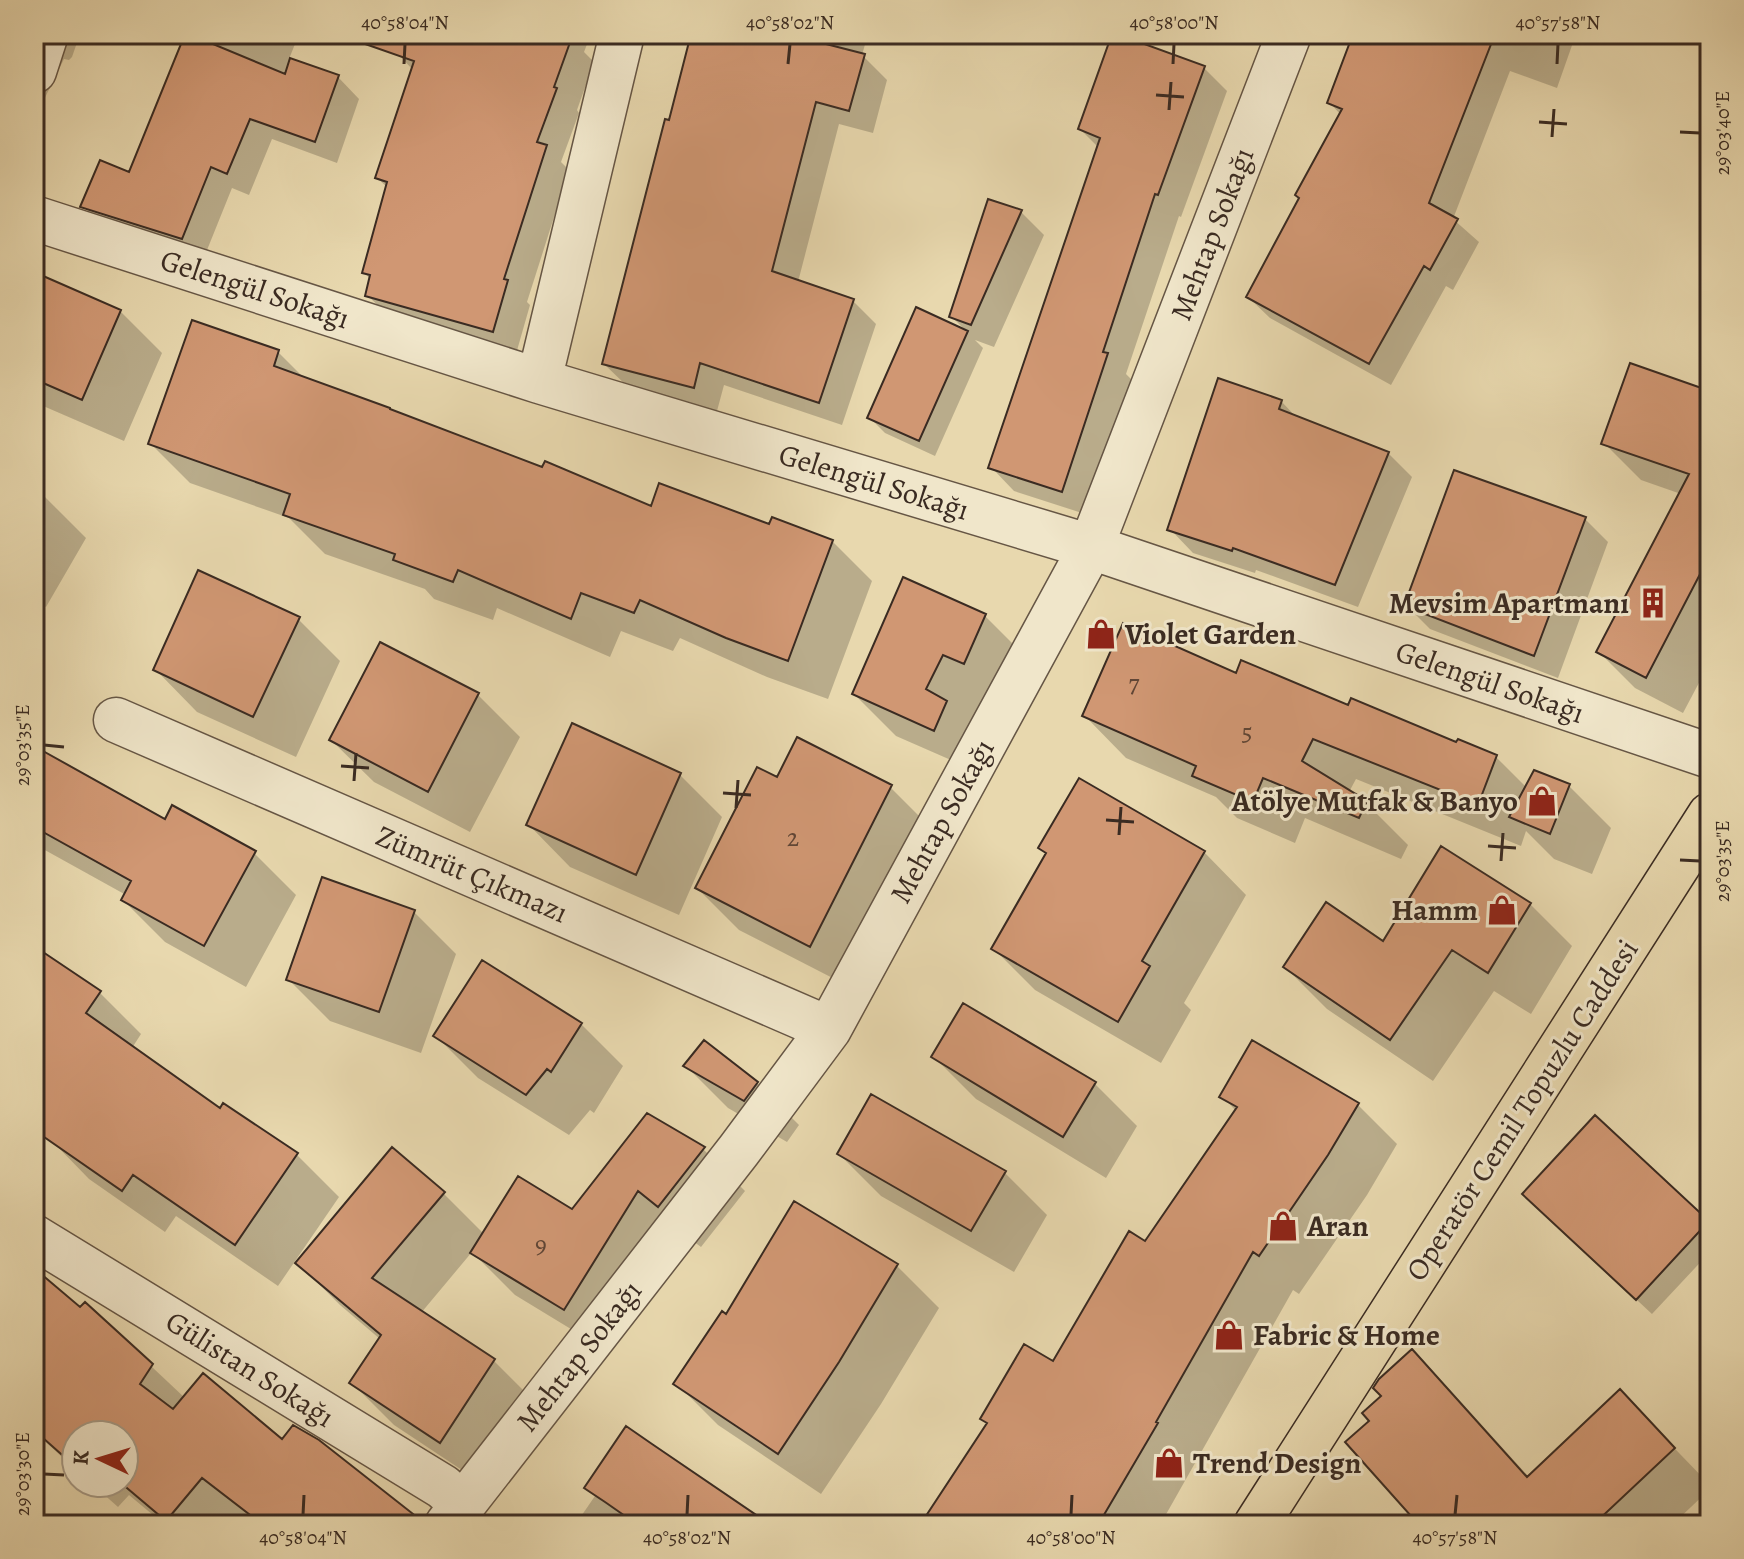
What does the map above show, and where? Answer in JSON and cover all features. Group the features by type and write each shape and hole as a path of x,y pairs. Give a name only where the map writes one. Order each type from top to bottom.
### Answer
{"main road":[{"name":"Operatör Cemil Topuzlu Caddesi","path":"1271,1518 1710,815"}],"street":[{"path":"34,71 46,34"},
{"path":"539,381 622,34"},
{"name":"Mehtap Sokağı","path":"455,1515 739,1150 829,1029 1091,547 1289,34"},
{"name":"Gelengül Sokağı","path":"34,218 539,381 1091,547 1710,756"},
{"name":"Zümrüt Çıkmazı","path":"116,720 829,1029"},
{"name":"Gülistan Sokağı","path":"34,1237 443,1487 455,1515"}],"building":[{"path":"185,34 285,74 290,58 339,75 315,142 250,119 227,174 211,167 182,239 80,207 100,160 129,172"},
{"path":"352,34 573,34 537,142 547,145 504,279 508,280 493,332 365,296 370,275 362,273 387,182 375,178 414,61 351,39"},
{"path":"691,34 787,34 865,54 849,111 816,102 772,271 854,299 819,403 700,363 694,388 602,364 665,119 669,120"},
{"path":"1112,34 1205,66 1158,195 1155,194 1103,352 1108,353 1062,492 988,468 1100,138 1078,129"},
{"path":"1353,34 1495,34 1429,203 1458,219 1430,270 1424,266 1369,364 1246,297 1299,198 1295,195 1342,109 1327,103"},
{"path":"988,199 1022,210 971,325 949,317"},
{"path":"34,272 121,310 82,400 34,379"},
{"path":"916,307 968,331 919,441 867,418"},
{"path":"192,320 279,350 274,366 542,467 545,461 651,506 659,483 769,524 772,517 833,540 788,661 640,600 634,613 581,593 571,619 458,570 453,582 393,560 395,554 283,515 290,494 148,444"},
{"path":"1630,363 1710,391 1710,555 1646,678 1596,652 1689,474 1601,444"},
{"path":"1218,378 1282,400 1279,409 1389,452 1335,585 1233,548 1232,551 1167,530"},
{"path":"1454,470 1586,517 1534,656 1404,606"},
{"path":"198,570 300,617 253,717 153,670"},
{"path":"903,577 986,614 964,664 943,655 926,689 947,701 934,731 852,694"},
{"path":"1123,623 1236,673 1241,660 1348,705 1351,698 1456,742 1458,739 1497,755 1478,805 1313,739 1302,761 1367,801 1359,818 1263,778 1253,802 1192,776 1196,766 1082,716"},
{"path":"380,642 479,693 428,792 329,740"},
{"path":"572,723 681,773 636,875 526,825"},
{"path":"797,737 892,785 810,947 695,888 757,767 777,777"},
{"path":"34,746 165,819 172,805 256,851 204,946 121,900 131,881 34,827"},
{"path":"1534,770 1570,784 1550,834 1509,817"},
{"path":"1079,778 1205,851 1142,961 1150,966 1118,1022 991,949 1046,853 1038,848"},
{"path":"1441,846 1531,903 1488,973 1452,950 1390,1040 1283,967 1326,902 1383,941"},
{"path":"322,877 415,910 379,1012 286,980"},
{"path":"34,946 101,991 86,1013 220,1108 223,1103 298,1153 235,1245 133,1175 122,1191 34,1130"},
{"path":"482,960 582,1023 551,1072 547,1069 526,1095 433,1036"},
{"path":"963,1003 1096,1082 1063,1137 931,1057"},
{"path":"704,1040 758,1082 744,1101 683,1066"},
{"path":"1252,1040 1359,1103 1328,1155 1259,1256 1253,1252 1098,1525 920,1525 987,1423 980,1419 1024,1344 1053,1361 1129,1231 1145,1241 1237,1107 1219,1097"},
{"path":"871,1094 1006,1171 971,1231 837,1154"},
{"path":"647,1113 705,1147 658,1207 638,1191 564,1310 470,1253 518,1176 572,1209"},
{"path":"1595,1115 1709,1221 1636,1300 1522,1194"},
{"path":"392,1147 445,1192 372,1278 495,1359 440,1443 349,1383 381,1335 295,1263"},
{"path":"794,1201 898,1264 839,1362 778,1454 673,1384 722,1311 726,1314"},
{"path":"34,1268 80,1307 85,1302 153,1364 140,1384 173,1409 203,1373 282,1439 293,1425 319,1440 422,1521 423,1525 263,1525 202,1478 166,1521 140,1499 140,1419 60,1419 60,1453 34,1430"},
{"path":"1412,1349 1527,1477 1620,1389 1675,1448 1593,1525 1419,1525 1345,1442 1369,1421 1362,1413 1381,1396 1373,1388 1379,1379"},
{"path":"626,1426 771,1525 638,1525 584,1488"}],"place":[{"name":"Mevsim Apartmanı","path":"1653,603"},
{"name":"Violet Garden","path":"1101,634"},
{"name":"Atölye Mutfak & Banyo","path":"1542,801"},
{"name":"Hamm","path":"1502,910"},
{"name":"Aran","path":"1283,1226"},
{"name":"Fabric & Home","path":"1229,1335"},
{"name":"Trend Design","path":"1169,1463"}]}
